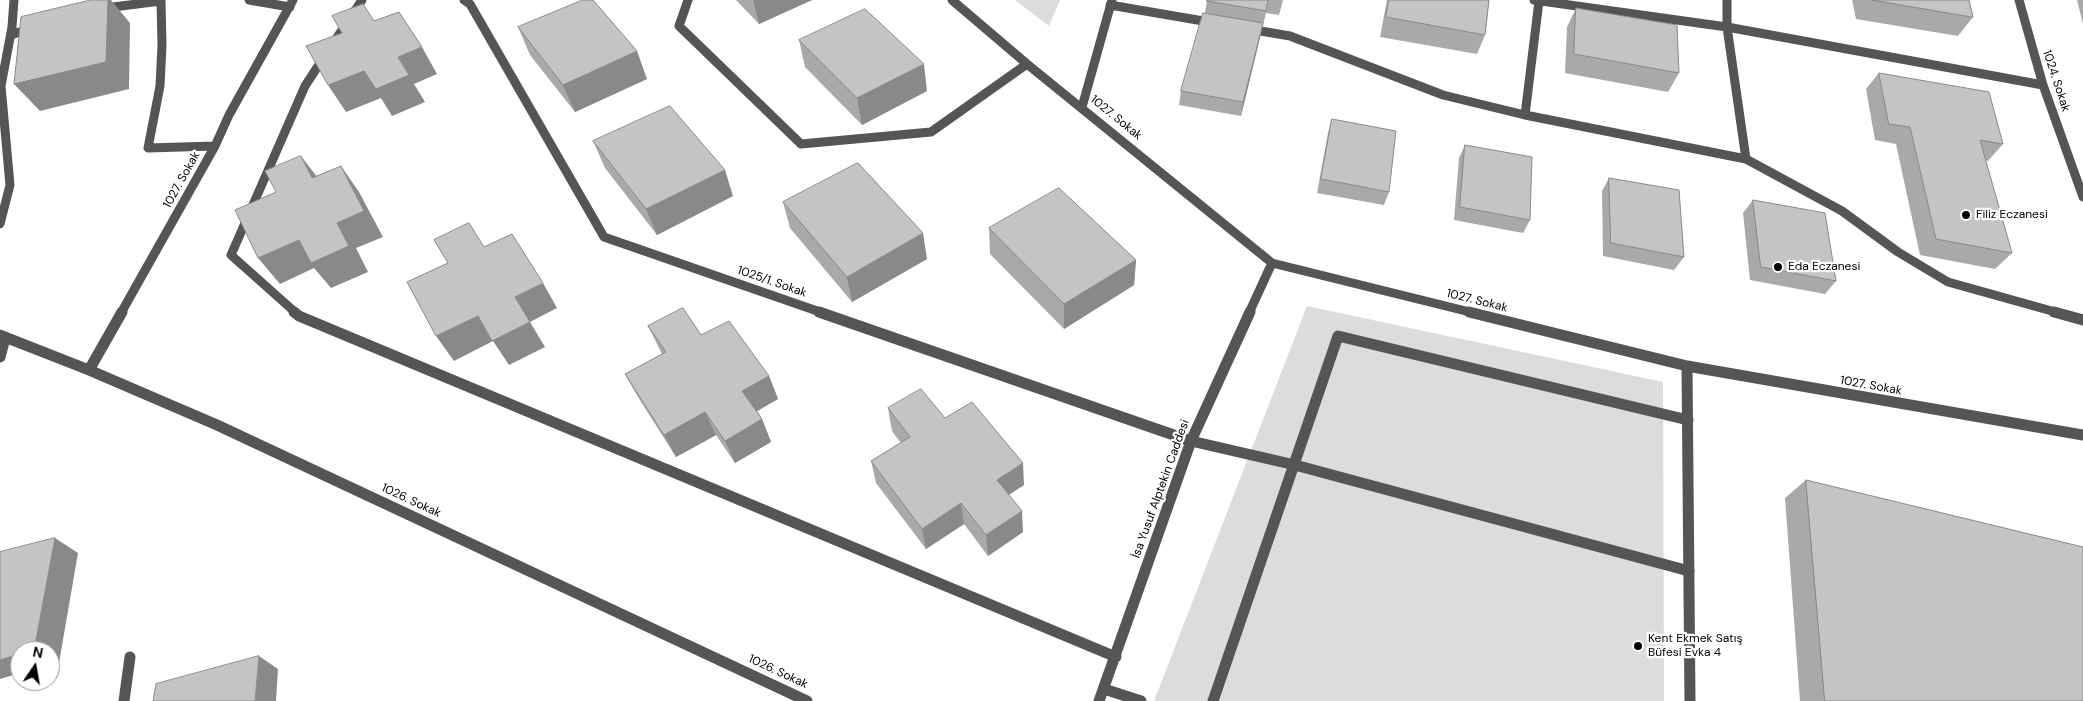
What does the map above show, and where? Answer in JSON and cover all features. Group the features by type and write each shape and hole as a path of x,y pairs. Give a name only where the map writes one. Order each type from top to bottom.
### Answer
{"street":[{"path":"0,224 10,185 1,86 14,0"},
{"path":"249,0 291,3"},
{"path":"362,0 305,86 231,255 299,316 1116,657"},
{"name":"1025/1. Sokak","path":"464,0 470,4 604,236 1191,441 1295,465 1689,571"},
{"path":"688,0 679,26 801,144 931,132 1027,64"},
{"name":"1027. Sokak","path":"952,0 1027,64 1272,263 1687,366 2083,435"},
{"path":"1525,115 1537,0 1727,27 2043,85"},
{"path":"1727,0 1727,27 1746,159"},
{"name":"1024. Sokak","path":"2019,0 2043,85 2083,197"},
{"path":"97,9 161,1 162,45 160,86 148,148 215,146"},
{"path":"1082,107 1111,2 1224,24"},
{"name":"1027. Sokak","path":"89,370 215,146 229,115 291,3"},
{"path":"10,35 36,26"},
{"path":"1243,28 1290,36 1443,95 1525,115 1746,159 1842,211 1898,252 1948,282 2083,320"},
{"name":"İsa Yusuf Alptekin Caddesi","path":"1099,701 1191,441 1272,263"},
{"path":"1213,701 1338,336 1688,420"},
{"path":"0,357 3,337"},
{"name":"1026. Sokak","path":"3,337 89,370 226,429 807,701"},
{"path":"1687,366 1690,701"},
{"path":"124,701 130,657"},
{"path":"1104,689 1141,701"}],"shaded area":[{"path":"1015,0 1060,0 1049,26"},
{"path":"1307,306 1663,382 1664,701 1154,701"}],"building":[{"path":"91,0 108,0 106,62 14,84 21,17"},
{"path":"583,0 593,0 637,51 563,85 518,27"},
{"path":"1207,0 1268,0 1266,11"},
{"path":"1389,0 1489,0 1485,35 1386,17"},
{"path":"1872,0 1969,0 1973,17"},
{"path":"363,4 374,21 399,12 422,47 398,57 409,75 376,89 364,71 328,85 306,46 342,33 332,16"},
{"path":"1576,8 1677,25 1679,73 1574,54"},
{"path":"865,9 924,64 857,98 799,40"},
{"path":"1203,13 1263,23 1243,102 1181,91"},
{"path":"1879,73 1989,92 2003,144 1980,140 2012,253 1936,239 1910,127 1889,124"},
{"path":"670,106 725,170 646,209 593,141"},
{"path":"1332,119 1396,131 1389,192 1321,179"},
{"path":"1465,145 1532,157 1530,220 1460,207"},
{"path":"301,156 312,178 341,166 364,211 337,223 349,246 311,263 299,240 258,258 235,210 276,192 265,171"},
{"path":"858,163 923,233 847,277 783,202"},
{"path":"1609,178 1679,190 1684,257 1611,243"},
{"path":"1059,188 1136,260 1064,304 989,228"},
{"path":"1753,200 1825,213 1836,281 1761,267"},
{"path":"469,223 484,247 512,234 543,283 515,297 530,322 492,341 478,316 436,336 407,282 448,263 434,240"},
{"path":"683,308 701,335 729,321 769,376 742,391 762,419 725,441 705,412 664,435 625,374 666,352 648,326"},
{"path":"921,389 945,418 972,402 1023,463 997,480 1022,511 986,535 961,503 922,529 871,461 910,437 888,408"},
{"path":"1806,480 2083,547 2083,701 1825,701"},
{"path":"55,538 36,641 10,641 10,657 0,660 0,552"},
{"path":"259,656 255,701 153,701 156,684"}],"place":[{"name":"Filiz Eczanesi","path":"1966,215"},
{"name":"Eda Eczanesi","path":"1778,267"},
{"name":"Kent Ekmek Satış Büfesi Evka 4","path":"1638,646"}]}
